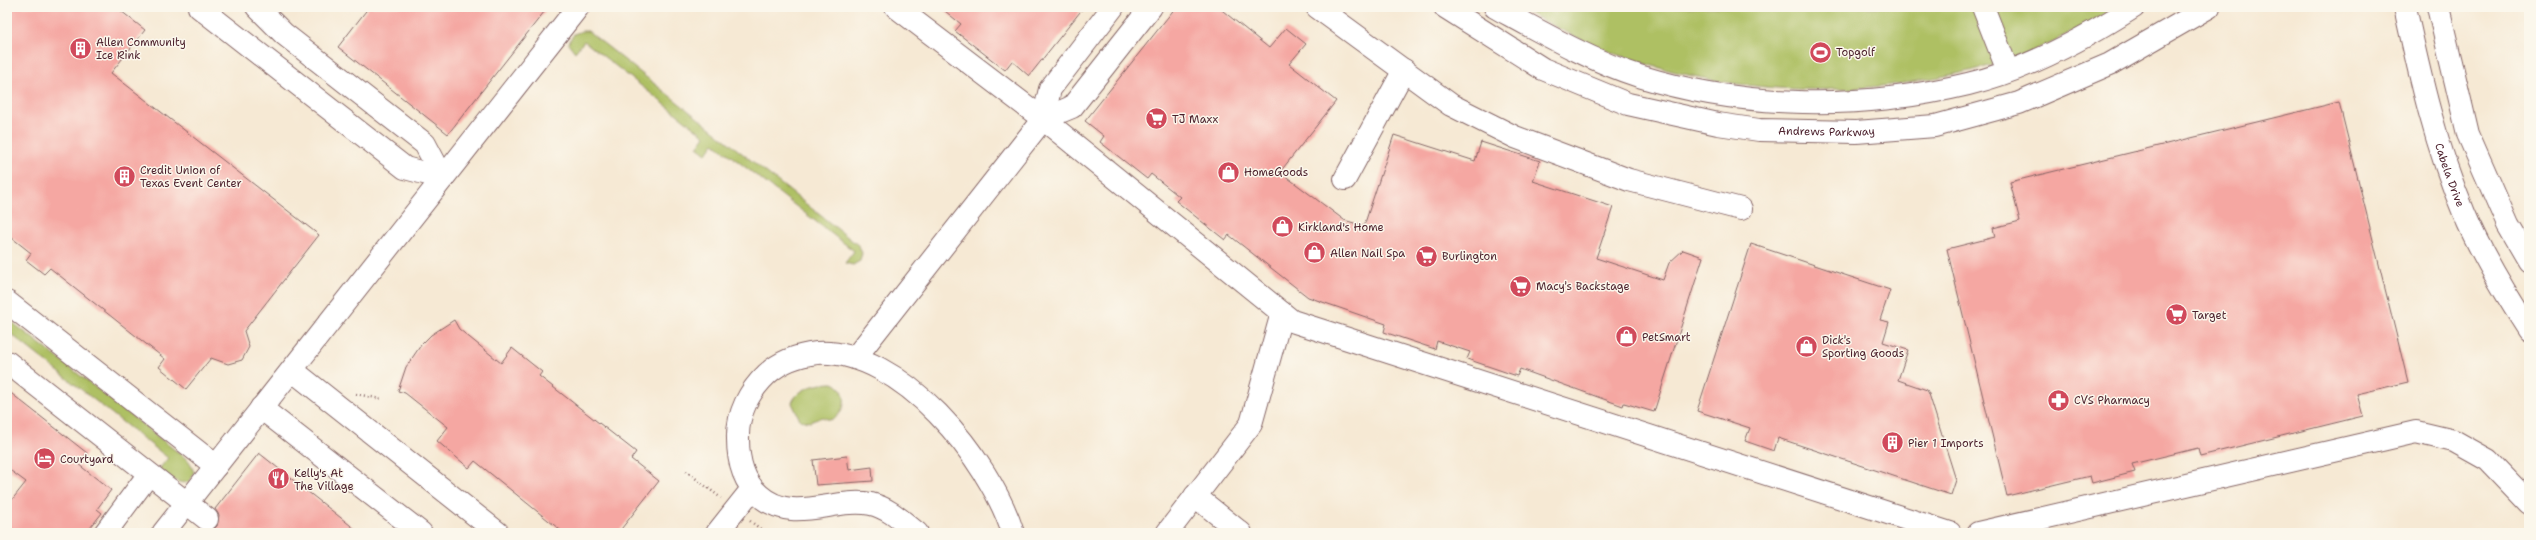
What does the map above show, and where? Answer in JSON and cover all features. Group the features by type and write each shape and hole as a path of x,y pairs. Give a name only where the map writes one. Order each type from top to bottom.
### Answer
{"street":[{"path":"199,7 404,168 443,178"},
{"path":"257,7 284,34 425,144 443,178"},
{"path":"163,533 578,7"},
{"path":"896,7 1043,119 1292,321 1950,533"},
{"path":"855,358 1043,119 1050,89 1113,7"},
{"path":"1043,119 1072,107 1151,7"},
{"path":"1317,7 1451,105 1548,151 1629,180 1741,209"},
{"name":"Andrews Parkway","path":"1444,7 1543,69 1628,104 1718,124 1759,130 1856,132 1943,124 2019,103 2110,64 2209,7"},
{"path":"1495,7 1557,40 1638,76 1714,95 1762,101 1852,101 1969,84 2008,71 2093,33 2134,7"},
{"path":"1983,7 2008,71"},
{"name":"Cabela Drive","path":"2405,7 2424,96 2440,150 2464,214 2505,293 2529,330"},
{"path":"2438,7 2468,134 2508,225 2529,261"},
{"path":"1345,179 1404,70"},
{"path":"1759,130 1762,101"},
{"path":"7,302 216,466"},
{"path":"1167,533 1251,424 1282,313"},
{"path":"917,533 892,513 879,506 861,504 787,509 765,500 752,489 743,472 738,453 738,432 741,413 750,394 761,380 783,362 806,354 832,352 855,358 885,370 916,394 945,422 984,472 1005,512 1013,533"},
{"path":"7,362 207,519"},
{"path":"292,370 498,533"},
{"path":"261,408 421,533"},
{"path":"1988,532 2416,432 2454,441 2488,460 2529,503"},
{"path":"105,533 150,474"},
{"path":"717,533 752,489"},
{"path":"1195,496 1241,533"}],"path":[{"path":"356,394 382,399"}],"green space":[{"name":"Topgolf","path":"1518,7 2117,7 2037,49 1989,66 1929,79 1891,85 1816,89 1778,88 1741,84 1667,70 1615,54 1572,35"},
{"path":"582,31 588,31 859,246 862,253 860,261 853,265 845,263 854,251 714,143 706,154 697,147 705,136 584,41 575,52 568,43 574,34"},
{"path":"7,318 189,461 194,472 191,479 188,482 178,482 159,469 168,458 7,331"},
{"path":"833,383 838,386 844,396 843,408 840,413 830,420 822,417 810,422 800,420 792,403 795,398 803,390 809,387"}],"building":[{"name":"Credit Union of Texas Event Center","path":"7,7 116,7 145,30 111,73 319,235 244,331 249,347 242,360 228,364 211,358 186,389 159,367 165,359 50,268 44,274 26,260 31,253 7,234"},
{"path":"369,7 548,7 448,134 338,47"},
{"path":"940,7 1084,7 1029,76 1012,61 1005,70 955,31 961,24"},
{"path":"1176,7 1218,7 1269,48 1286,28 1306,44 1289,64 1336,101 1280,172 1344,220 1364,226 1394,135 1475,161 1481,142 1540,161 1533,181 1613,207 1596,258 1663,280 1669,263 1683,250 1703,257 1654,412 1624,403 1623,406 1520,369 1517,376 1467,359 1470,352 1437,341 1435,349 1384,332 1386,324 1308,297 1229,235 1225,240 1176,201 1180,197 1151,174 1147,179 1100,142 1104,136 1085,121"},
{"name":"Target","path":"2339,102 2408,382 2357,394 2363,416 2200,456 2198,448 2132,464 2135,472 2092,483 2090,476 2007,496 1947,249 1995,237 1993,228 2020,221 2010,182"},
{"name":"Dick's Sporting Goods","path":"1751,244 1890,290 1880,320 1889,322 1883,342 1908,350 1898,380 1927,390 1929,394 1956,480 1951,495 1778,438 1774,451 1745,441 1750,428 1697,411"},
{"path":"454,320 459,329 501,363 512,348 542,372 539,376 636,452 631,459 659,481 618,533 564,533 475,461 469,468 437,441 448,427 405,393 398,391 406,367 421,345 431,335"},
{"name":"Courtyard","path":"7,390 87,453 78,464 111,490 97,509 102,513 86,533 7,533 7,506 26,482 7,468"},
{"path":"259,453 360,533 196,533 200,529 211,531 217,526 219,515 215,509"},
{"path":"847,456 849,470 872,467 873,481 816,485 813,460"}],"place":[{"name":"Allen Community Ice Rink","path":"80,48"},
{"name":"Topgolf","path":"1820,52"},
{"name":"TJ Maxx","path":"1157,119"},
{"name":"HomeGoods","path":"1229,172"},
{"name":"Credit Union of Texas Event Center","path":"125,176"},
{"name":"Kirkland's Home","path":"1283,227"},
{"name":"Allen Nail Spa","path":"1315,253"},
{"name":"Burlington","path":"1426,256"},
{"name":"Macy's Backstage","path":"1520,286"},
{"name":"Target","path":"2177,315"},
{"name":"PetSmart","path":"1626,337"},
{"name":"Dick's Sporting Goods","path":"1806,346"},
{"name":"CVS Pharmacy","path":"2059,400"},
{"name":"Pier 1 Imports","path":"1892,443"},
{"name":"Courtyard","path":"45,459"},
{"name":"Kelly's At The Village","path":"278,479"}]}
